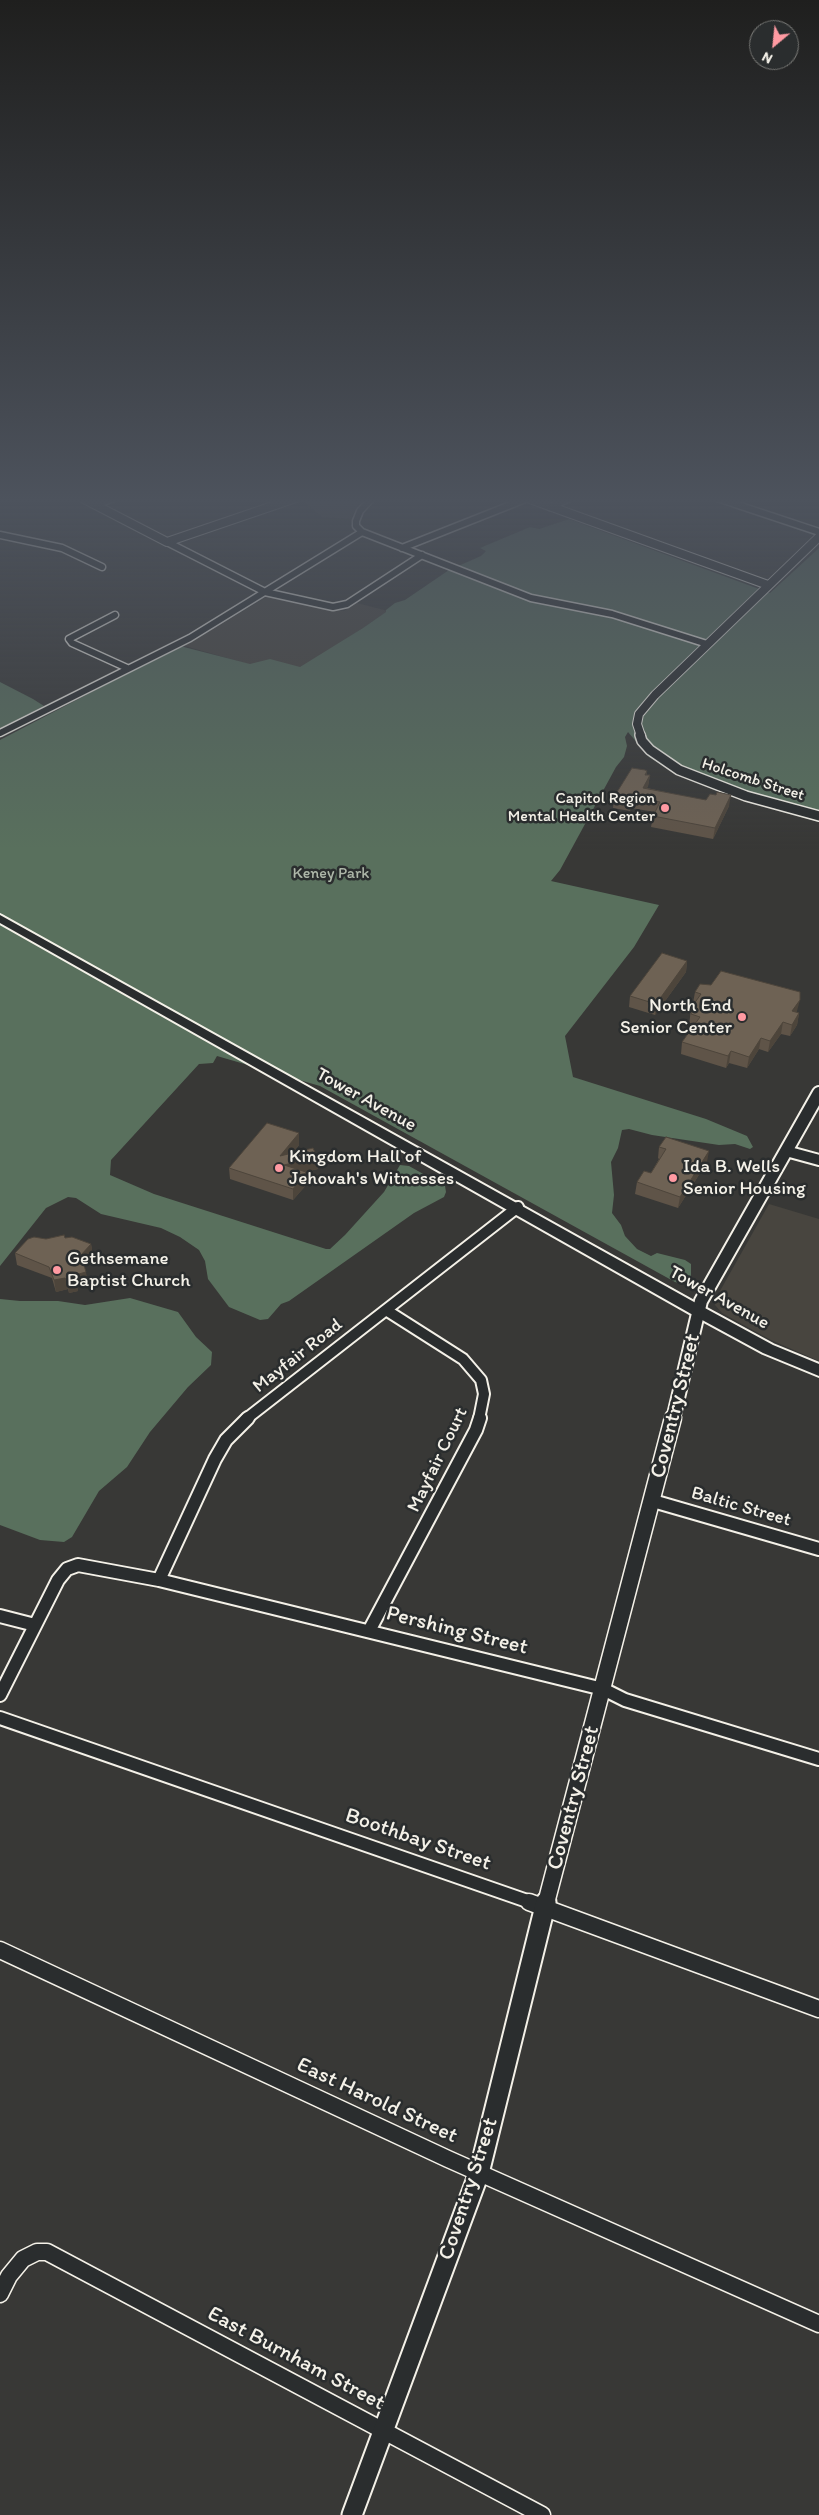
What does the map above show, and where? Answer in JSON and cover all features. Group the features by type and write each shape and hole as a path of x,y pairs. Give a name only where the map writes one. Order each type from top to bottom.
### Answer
{"main road":[{"name":"Tower Avenue","path":"0,918 768,1349 819,1370"}],"street":[{"path":"112,615 69,639 72,643 127,668"},
{"path":"0,733 190,638 227,615"},
{"path":"616,615 707,644 737,615"},
{"name":"Holcomb Street","path":"707,644 649,700 639,714 637,724 642,741 655,754 679,770 750,798 819,816"},
{"name":"Coventry Street","path":"352,2515 479,2173 545,1907 653,1501 698,1310 708,1284 819,1093"},
{"path":"786,1151 819,1160"},
{"name":"Mayfair Road","path":"159,1580 214,1459 226,1440 252,1414 518,1207"},
{"name":"Mayfair Court","path":"369,1631 476,1430 482,1411 484,1394 481,1380 463,1359 386,1310"},
{"name":"Baltic Street","path":"653,1501 819,1549"},
{"name":"Pershing Street","path":"35,1625 58,1580 67,1570 78,1564 159,1580 603,1689 625,1700 819,1758"},
{"path":"0,1616 35,1625 0,1695"},
{"name":"Boothbay Street","path":"0,1718 545,1907 819,2009"},
{"name":"East Harold Street","path":"0,1950 479,2173 819,2324"},
{"name":"East Burnham Street","path":"0,2294 16,2266 28,2256 37,2252 47,2252 542,2515"}],"shaded area":[{"path":"236,615 382,615 304,668 258,667 185,646"},
{"path":"769,1204 819,1219 819,1361 771,1340 722,1313 715,1305 716,1298"}],"green space":[{"name":"Keney Park","path":"381,615 819,615 819,822 737,798 683,777 649,757 628,732 625,737 627,746 624,757 616,767 560,870 551,881 659,905 634,947 565,1036 573,1077 706,1119 747,1136 753,1147 750,1149 735,1144 719,1145 652,1135 629,1129 622,1130 618,1148 611,1162 614,1195 612,1213 621,1225 625,1236 637,1249 651,1256 657,1253 685,1260 691,1264 691,1276 679,1283 675,1282 320,1086 217,1056 213,1063 199,1064 111,1160 110,1175 154,1194 326,1249 330,1249 345,1235 384,1192 400,1165 409,1166 445,1186 446,1192 444,1197 414,1213 289,1301 281,1304 268,1319 260,1320 229,1307 208,1279 205,1261 199,1250 180,1237 161,1228 101,1214 76,1198 68,1197 46,1208 0,1266 0,740 180,646 250,664 270,659 300,667"},
{"path":"0,682 33,699 44,706 0,728"},
{"path":"130,1298 178,1312 196,1337 212,1352 211,1365 188,1387 150,1432 127,1467 99,1491 72,1537 64,1542 40,1540 0,1525 0,1299 58,1301 85,1305"}],"building":[{"path":"632,768 645,770 647,771 645,775 650,775 643,788 706,800 710,794 716,795 717,792 731,795 715,828 653,816 660,802 633,797 631,800 614,797"},
{"path":"662,953 687,961 656,1004 630,996"},
{"name":"North End Senior Center","path":"721,971 800,992 800,1000 792,1011 799,1013 792,1025 783,1022 770,1041 761,1038 749,1057 731,1051 728,1056 682,1042 700,1017 691,1014 694,1009 691,1008 701,994 695,992 700,984 711,985"},
{"name":"Kingdom Hall of Jehovah's Witnesses","path":"267,1123 299,1133 280,1156 313,1148 317,1157 284,1165 306,1172 293,1189 229,1168"},
{"name":"Ida B. Wells Senior Housing","path":"666,1137 709,1151 680,1197 637,1182 644,1171 651,1173 666,1149 659,1147"},
{"path":"64,1235 65,1238 72,1237 91,1244 81,1255 86,1272 75,1275 76,1280 67,1282 65,1278 54,1280 49,1267 15,1253 28,1239 34,1237 46,1239"}],"place":[{"name":"Capitol Region Mental Health Center","path":"665,808"},
{"name":"North End Senior Center","path":"742,1017"},
{"name":"Kingdom Hall of Jehovah's Witnesses","path":"279,1168"},
{"name":"Ida B. Wells Senior Housing","path":"673,1178"},
{"name":"Gethsemane Baptist Church","path":"57,1270"}]}
